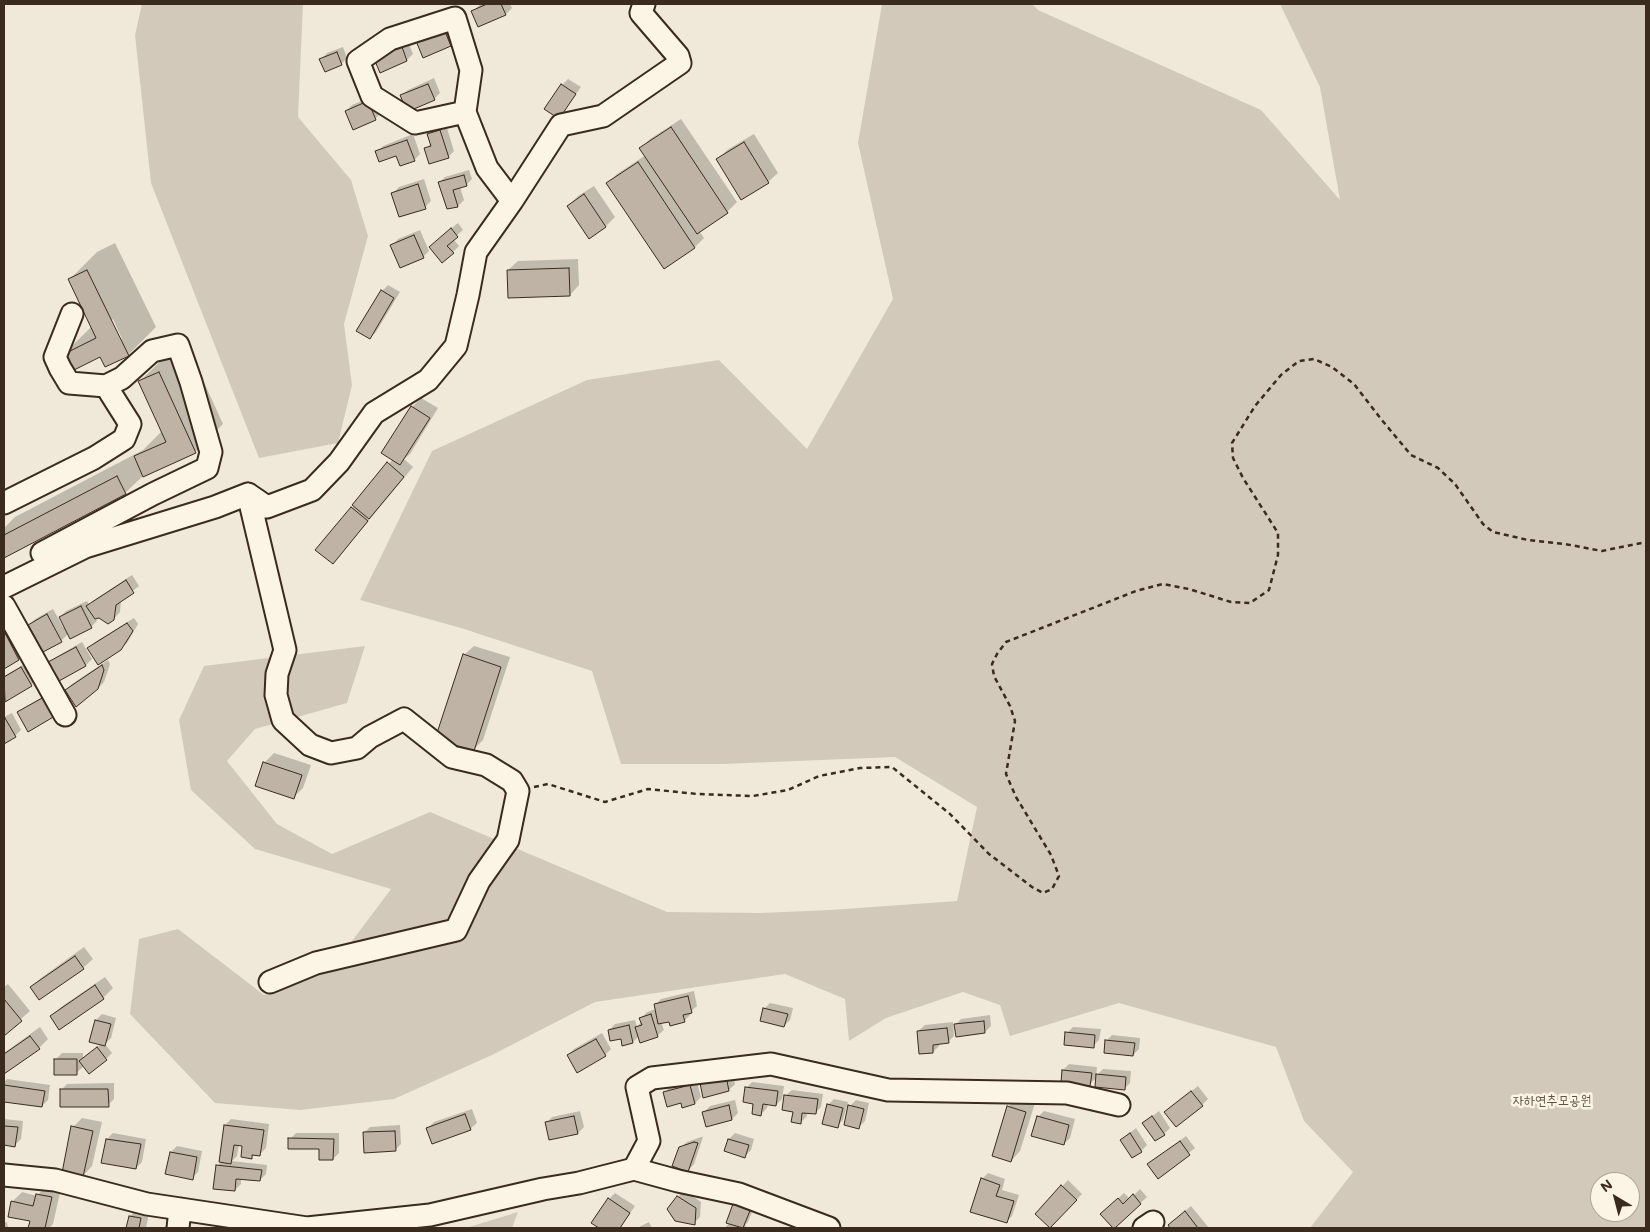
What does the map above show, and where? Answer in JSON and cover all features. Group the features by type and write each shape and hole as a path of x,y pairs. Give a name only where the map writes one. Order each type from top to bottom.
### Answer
{"street":[{"path":"248,494 267,507 312,490 338,462 374,413 428,380 456,346 476,252 561,125 603,116 680,63 678,56 641,13 644,4"},
{"path":"465,112 415,123 372,96 358,61 390,39 455,18 471,70 465,112 487,168 512,200"},
{"path":"4,572 207,468 211,452 191,382 178,345 152,351 122,378 106,386 69,383 55,357 72,314"},
{"path":"4,503 94,458 124,439 130,424 106,386"},
{"path":"4,587 85,547 215,507 248,494"},
{"path":"248,494 285,650 277,674 276,695 283,720 310,745 331,753 357,748 370,737 404,719 452,757 486,765 512,781 518,790 508,840 479,881 456,930 316,963 270,982"},
{"path":"4,606 65,715"},
{"path":"634,1169 649,1141 637,1087 652,1078 771,1064 888,1090 1066,1093 1119,1105"},
{"path":"4,1175 55,1180 147,1204 179,1219 307,1228 430,1215 543,1188 579,1183 634,1169 739,1194 829,1228"}],"path":[{"path":"518,790 548,784 605,802 648,789 697,794 753,796 788,790 827,774 860,768 892,767 950,814 989,854 1032,887 1043,893 1052,889 1059,876 1051,855 1016,797 1006,774 1015,721 1010,706 994,676 992,664 1006,642 1136,591 1162,584 1189,589 1231,602 1250,603 1269,590 1278,555 1278,533 1233,458 1232,443 1255,406 1281,375 1299,361 1314,359 1332,367 1354,384 1381,420 1412,455 1438,468 1455,484 1483,524 1493,532 1528,540 1566,544 1602,551 1646,542"}],"green space":[{"path":"142,4 303,4 298,117 351,180 368,236 344,324 352,385 338,443 259,458 151,183 135,35"},
{"name":"자하연추모공원","path":"882,4 1032,4 1038,10 1261,110 1340,200 1320,87 1280,4 1646,4 1646,1228 1310,1228 1353,1172 1304,1121 1276,1047 1119,1003 1010,1036 1000,1005 963,992 886,1018 849,1041 845,999 785,974 595,1002 492,1055 394,1099 300,1110 215,1103 130,1014 139,939 178,929 264,995 331,969 391,889 255,849 191,790 179,720 204,666 365,646 347,703 255,729 227,761 277,824 332,854 430,812 667,912 761,913 957,901 977,807 895,757 723,764 621,764 592,671 461,628 360,600 432,451 587,380 719,360 807,449 893,299 858,143"},
{"path":"518,1212 512,1228 466,1228"}],"building":[{"path":"487,4 501,4 506,15 478,27 471,11"},
{"path":"444,29 451,46 423,58 416,41"},
{"path":"401,44 407,61 380,73 373,56"},
{"path":"337,52 342,65 325,72 319,59"},
{"path":"428,84 435,100 407,112 400,95"},
{"path":"561,84 576,94 559,119 544,109"},
{"path":"368,101 376,120 353,130 345,111"},
{"path":"671,127 728,213 697,234 639,148"},
{"path":"440,130 449,158 429,164 424,148 431,146 427,134"},
{"path":"407,140 415,161 400,166 396,156 379,162 375,151"},
{"path":"744,142 769,183 741,200 716,159"},
{"path":"638,162 695,248 664,269 606,183"},
{"path":"464,175 467,186 453,190 458,207 447,209 438,182"},
{"path":"418,184 426,209 399,217 391,193"},
{"path":"584,194 606,227 589,239 567,206"},
{"path":"451,228 458,237 447,246 454,253 442,263 429,247"},
{"path":"414,235 424,258 400,268 390,245"},
{"path":"569,268 570,296 508,298 507,270"},
{"path":"87,270 129,356 105,367 100,357 70,372 62,355 96,338 68,279"},
{"path":"381,290 394,298 370,339 356,331"},
{"path":"159,372 196,453 143,477 134,456 166,442 138,381"},
{"path":"411,406 430,418 400,465 381,453"},
{"path":"387,462 404,477 369,519 352,505"},
{"path":"117,476 126,494 4,558 4,535"},
{"path":"351,507 368,521 333,564 315,550"},
{"path":"126,580 134,593 116,605 114,620 108,624 99,618 95,619 86,606"},
{"path":"81,606 92,628 70,639 59,617"},
{"path":"47,614 62,642 43,652 28,625"},
{"path":"127,623 133,631 121,650 98,665 87,648"},
{"path":"4,631 19,660 4,669"},
{"path":"76,647 86,666 59,681 48,662"},
{"path":"463,654 501,667 474,751 435,739"},
{"path":"102,665 104,670 98,689 76,707 65,690"},
{"path":"21,667 32,686 5,702 4,677"},
{"path":"44,697 55,716 28,732 17,712"},
{"path":"4,719 16,737 4,744"},
{"path":"263,762 302,775 294,799 255,786"},
{"path":"75,956 84,969 39,1000 30,987"},
{"path":"95,985 104,999 59,1030 50,1016"},
{"path":"688,996 692,1013 683,1015 685,1022 670,1026 669,1022 658,1024 654,1004"},
{"path":"4,999 22,1021 4,1036"},
{"path":"763,1008 788,1014 784,1027 760,1021"},
{"path":"651,1014 658,1037 640,1043 635,1027 642,1025 639,1018"},
{"path":"95,1020 111,1024 105,1046 89,1042"},
{"path":"984,1021 985,1033 956,1037 954,1024"},
{"path":"629,1025 633,1043 622,1046 621,1039 610,1041 608,1030"},
{"path":"947,1028 949,1043 933,1045 933,1053 919,1054 917,1031"},
{"path":"1065,1032 1095,1035 1094,1048 1064,1045"},
{"path":"30,1036 40,1049 4,1074 4,1054"},
{"path":"596,1039 606,1056 577,1073 567,1055"},
{"path":"1105,1040 1135,1043 1133,1056 1104,1053"},
{"path":"97,1047 107,1060 89,1074 79,1061"},
{"path":"54,1059 77,1059 77,1075 54,1075"},
{"path":"1062,1070 1092,1073 1090,1086 1061,1083"},
{"path":"1096,1074 1126,1077 1125,1090 1095,1087"},
{"path":"726,1076 729,1091 703,1098 700,1083"},
{"path":"4,1085 45,1091 42,1107 4,1102"},
{"path":"690,1085 695,1104 682,1108 681,1103 667,1107 663,1092"},
{"path":"745,1087 778,1091 776,1106 763,1104 761,1116 752,1114 753,1104 743,1102"},
{"path":"60,1089 108,1089 109,1107 60,1107"},
{"path":"1191,1091 1203,1106 1176,1127 1164,1112"},
{"path":"784,1095 818,1099 816,1114 802,1113 801,1124 791,1122 793,1112 782,1110"},
{"path":"827,1104 843,1108 838,1128 822,1124"},
{"path":"729,1105 732,1120 706,1127 702,1112"},
{"path":"848,1105 864,1109 859,1129 844,1125"},
{"path":"1007,1106 1026,1112 1011,1162 992,1156"},
{"path":"465,1114 471,1130 432,1144 426,1128"},
{"path":"574,1116 578,1134 549,1140 545,1122"},
{"path":"1037,1116 1069,1125 1064,1145 1031,1136"},
{"path":"1152,1116 1165,1135 1155,1141 1142,1123"},
{"path":"224,1125 264,1130 260,1156 252,1155 252,1159 241,1157 242,1146 234,1145 231,1164 219,1162"},
{"path":"4,1126 18,1127 15,1147 4,1145"},
{"path":"71,1126 93,1131 83,1177 62,1173"},
{"path":"395,1131 396,1151 364,1153 363,1132"},
{"path":"1130,1133 1142,1152 1132,1158 1120,1140"},
{"path":"288,1138 334,1139 333,1160 319,1160 319,1149 288,1149"},
{"path":"106,1139 141,1144 136,1169 101,1163"},
{"path":"728,1139 749,1145 745,1158 724,1151"},
{"path":"1180,1141 1190,1155 1158,1179 1147,1164"},
{"path":"694,1142 698,1143 688,1172 672,1166 679,1147"},
{"path":"170,1152 197,1157 193,1180 165,1174"},
{"path":"216,1165 262,1170 260,1181 236,1179 235,1191 213,1189"},
{"path":"981,1178 1000,1185 996,1196 1014,1201 1007,1223 970,1212"},
{"path":"1061,1185 1077,1200 1050,1228 1035,1214"},
{"path":"36,1194 52,1197 45,1228 28,1228 30,1221 8,1217 11,1201 33,1206"},
{"path":"1133,1194 1141,1204 1113,1228 1100,1214 1118,1198 1123,1204"},
{"path":"677,1196 696,1208 695,1225 675,1221 667,1209"},
{"path":"608,1198 630,1213 620,1228 599,1228 591,1223"},
{"path":"734,1201 751,1208 743,1228 726,1223"},
{"path":"1185,1211 1198,1228 1170,1228 1168,1225"},
{"path":"129,1216 141,1218 139,1228 126,1228"}]}
